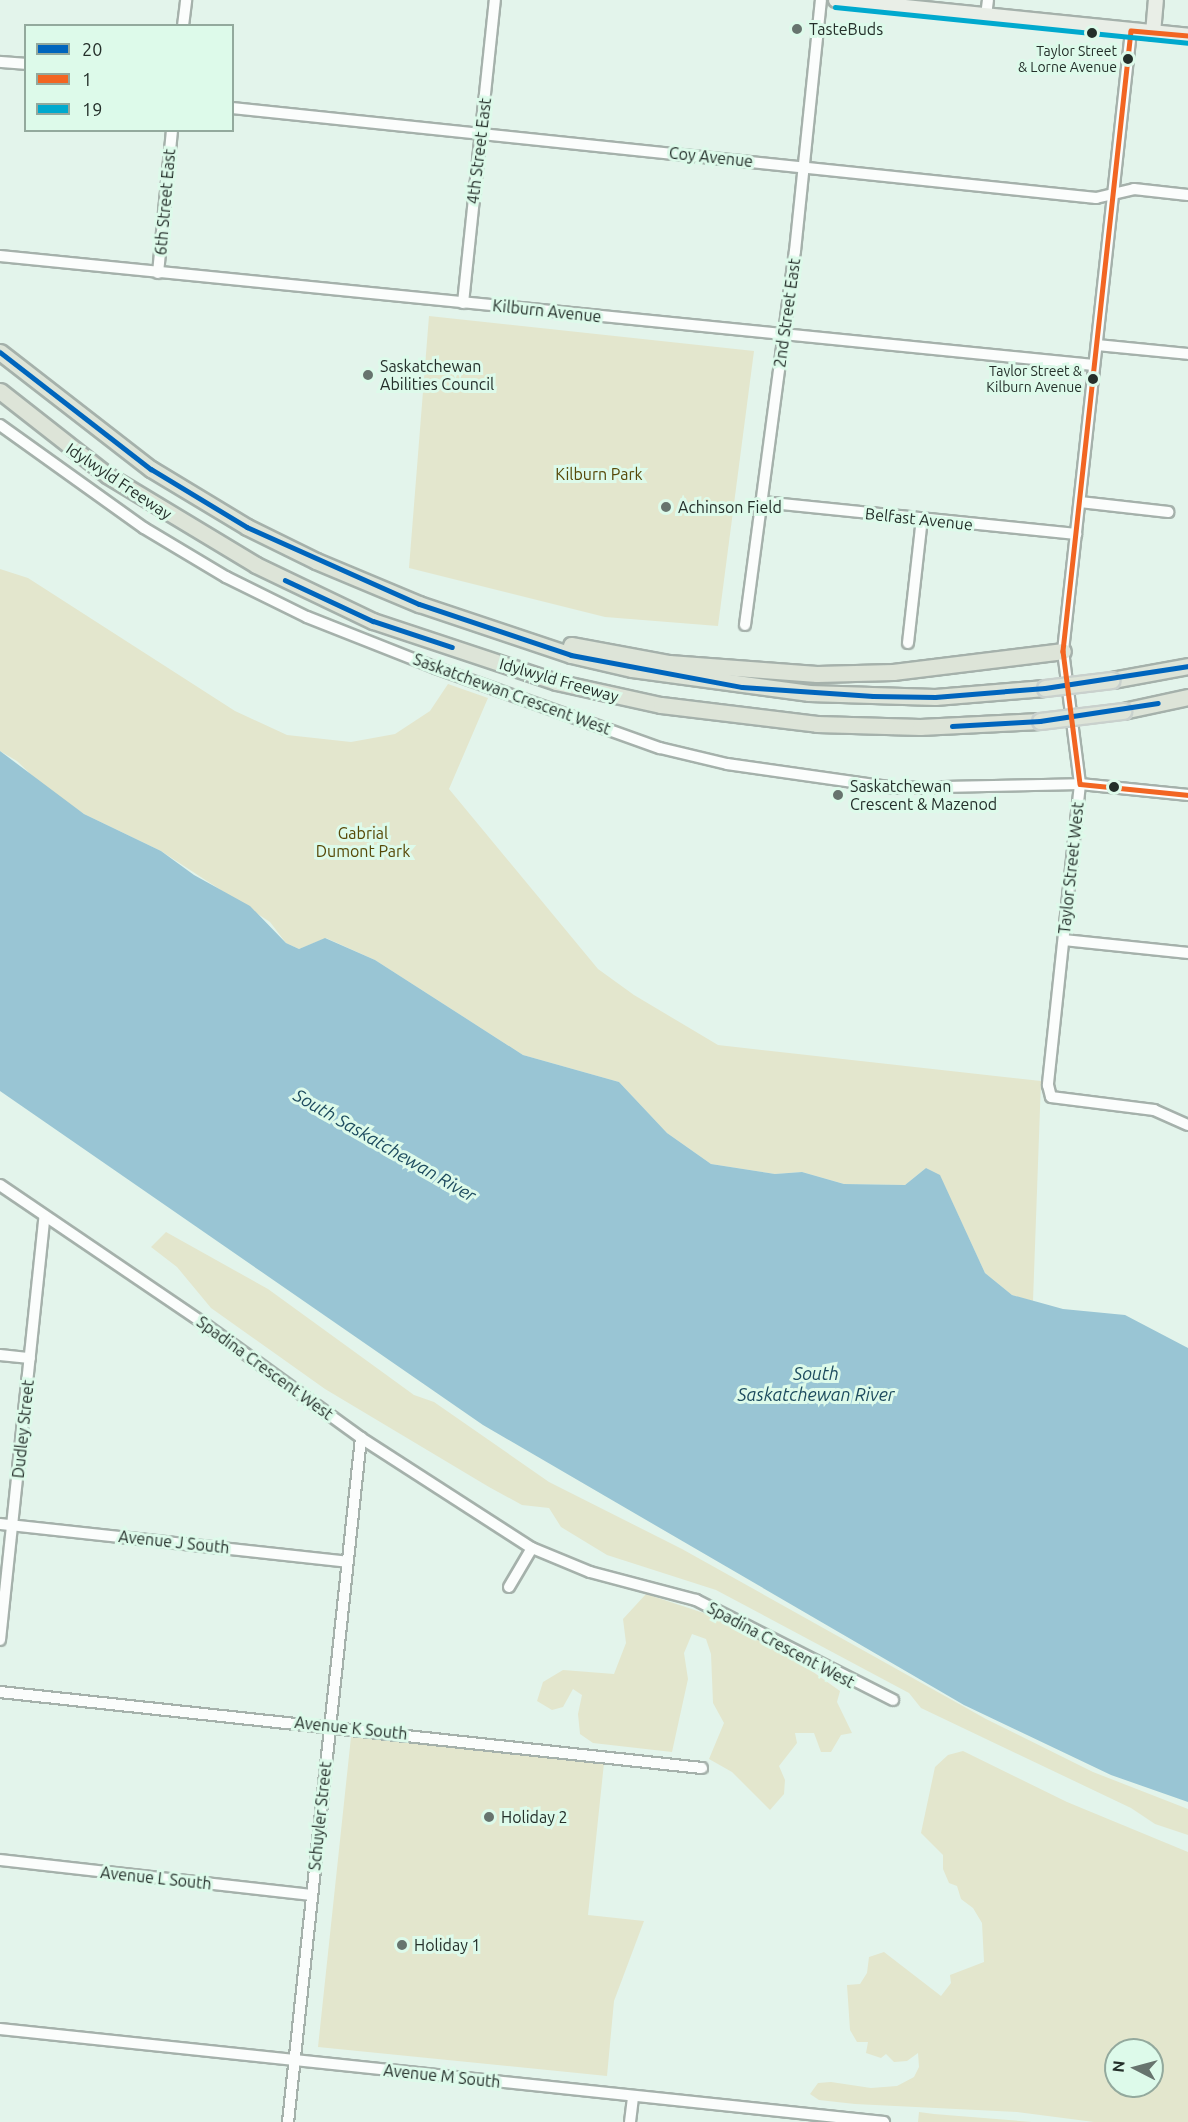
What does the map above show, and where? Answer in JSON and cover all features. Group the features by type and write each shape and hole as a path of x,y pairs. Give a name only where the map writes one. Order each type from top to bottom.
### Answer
{"highway":[{"name":"Idylwyld Freeway","path":"0,352 79,417 193,496 316,561 419,604 572,655 632,669 742,687 935,697 1112,680 1188,666"},
{"name":"Idylwyld Freeway","path":"0,390 107,475 256,565 373,621 555,682 661,705 769,720 920,727 1040,722 1123,711 1188,697"},
{"path":"419,604 616,654 750,671 893,672 1063,651"}],"main road":[{"path":"836,0 1188,36"},
{"path":"1153,33 1156,0"}],"street":[{"path":"183,24 186,0"},
{"name":"4th Street East","path":"463,303 495,0"},
{"name":"2nd Street East","path":"745,625 785,335 821,0"},
{"path":"986,16 988,0"},
{"name":"Taylor Street West","path":"1131,31 1063,651 1080,784 1048,1085 1052,1097 1154,1110 1188,1125"},
{"path":"0,62 24,64"},
{"name":"Coy Avenue","path":"234,108 1096,198 1134,189 1188,195"},
{"name":"6th Street East","path":"158,273 172,132"},
{"name":"Kilburn Avenue","path":"0,256 1094,365"},
{"path":"1096,345 1188,354"},
{"name":"Saskatchewan Crescent West","path":"0,425 144,528 226,577 307,617 436,668 660,748 735,765 895,788 1080,784 1188,795"},
{"name":"Belfast Avenue","path":"762,502 1076,534"},
{"path":"1080,502 1168,512"},
{"path":"908,643 922,519"},
{"path":"1064,940 1188,954"},
{"name":"Spadina Crescent West","path":"0,1185 44,1218 203,1323 362,1438 532,1548 590,1572 696,1600 893,1701"},
{"name":"Dudley Street","path":"0,1640 44,1218"},
{"path":"0,1355 30,1359"},
{"name":"Schuyler Street","path":"288,2122 362,1438"},
{"name":"Avenue J South","path":"0,1524 347,1562"},
{"path":"509,1587 532,1548"},
{"name":"Avenue K South","path":"0,1692 702,1768"},
{"name":"Avenue L South","path":"0,1860 311,1895"},
{"name":"Avenue M South","path":"0,2029 838,2120 884,2122"},
{"path":"630,2122 633,2096"}],"green space":[{"name":"Kilburn Park","path":"429,316 754,351 718,626 605,617 409,568"},
{"name":"Gabrial Dumont Park","path":"0,569 28,578 235,711 287,735 351,742 395,734 430,711 448,684 488,698 449,789 598,969 634,995 718,1045 1041,1081 1033,1301 1012,1295 985,1273 940,1176 926,1168 905,1185 844,1184 802,1172 775,1174 711,1164 667,1133 619,1082 523,1055 375,960 326,938 299,949 286,943 270,922 161,851 84,814 44,787 17,761 0,751"},
{"path":"166,1232 268,1289 414,1395 434,1402 549,1482 682,1549 986,1719 1093,1772 1188,1809 1188,1835 1155,1824 1131,1808 921,1708 909,1693 716,1590 607,1555 561,1527 549,1508 522,1505 489,1487 325,1389 211,1308 177,1267 151,1247"},
{"path":"646,1594 722,1619 792,1657 840,1691 837,1702 852,1733 841,1735 831,1752 821,1752 814,1733 795,1733 797,1743 779,1766 785,1780 784,1794 770,1810 732,1772 709,1759 724,1723 713,1703 711,1654 706,1639 692,1634 684,1653 688,1679 672,1752 593,1743 580,1734 578,1714 582,1695 573,1689 563,1707 552,1710 537,1701 543,1682 563,1670 614,1674 626,1643 623,1619"},
{"path":"351,1737 604,1763 588,1915 644,1921 614,2001 607,2076 318,2047"},
{"path":"963,1751 1067,1802 1188,1852 1188,2122 1094,2122 1017,2112 855,2104 819,2100 810,2094 818,2083 831,2082 871,2088 897,2086 914,2077 919,2067 918,2053 907,2061 894,2062 886,2054 881,2058 866,2053 868,2042 857,2042 850,2030 847,1985 860,1984 867,1973 869,1957 884,1952 941,1996 951,1983 950,1975 984,1962 982,1923 973,1908 961,1899 957,1886 949,1883 943,1869 943,1855 921,1833 935,1767 948,1755"},
{"path":"919,2112 934,2114 1032,2122 918,2122"}],"water":[{"name":"South Saskatchewan River","path":"0,751 84,814 161,851 194,875 250,906 286,943 299,949 325,938 375,960 523,1055 619,1082 667,1133 711,1164 775,1174 802,1172 844,1184 905,1185 926,1168 940,1175 985,1273 1012,1295 1063,1309 1125,1315 1188,1348 1188,1802 1111,1775 964,1705 483,1425 0,1091"}],"transit line":[{"name":"19","path":"835,7 1187,43"},
{"name":"1","path":"1188,36 1131,31 1063,651 1080,784 1188,795"},
{"name":"20","path":"0,352 151,469 247,527 419,604 571,655 742,687 873,696 935,697 1045,688 1188,666"},
{"name":"20","path":"285,580 373,621 452,647"},
{"name":"20","path":"952,726 1040,721 1158,703"}],"place":[{"name":"TasteBuds","path":"797,29"},
{"name":"Taylor Street & Lorne Avenue","path":"1128,59"},
{"name":"Saskatchewan Abilities Council","path":"368,375"},
{"name":"Taylor Street & Kilburn Avenue","path":"1093,379"},
{"name":"Achinson Field","path":"666,507"},
{"name":"Saskatchewan Crescent & Mazenod","path":"838,795"},
{"name":"Holiday 2","path":"489,1817"},
{"name":"Holiday 1","path":"402,1945"}]}
